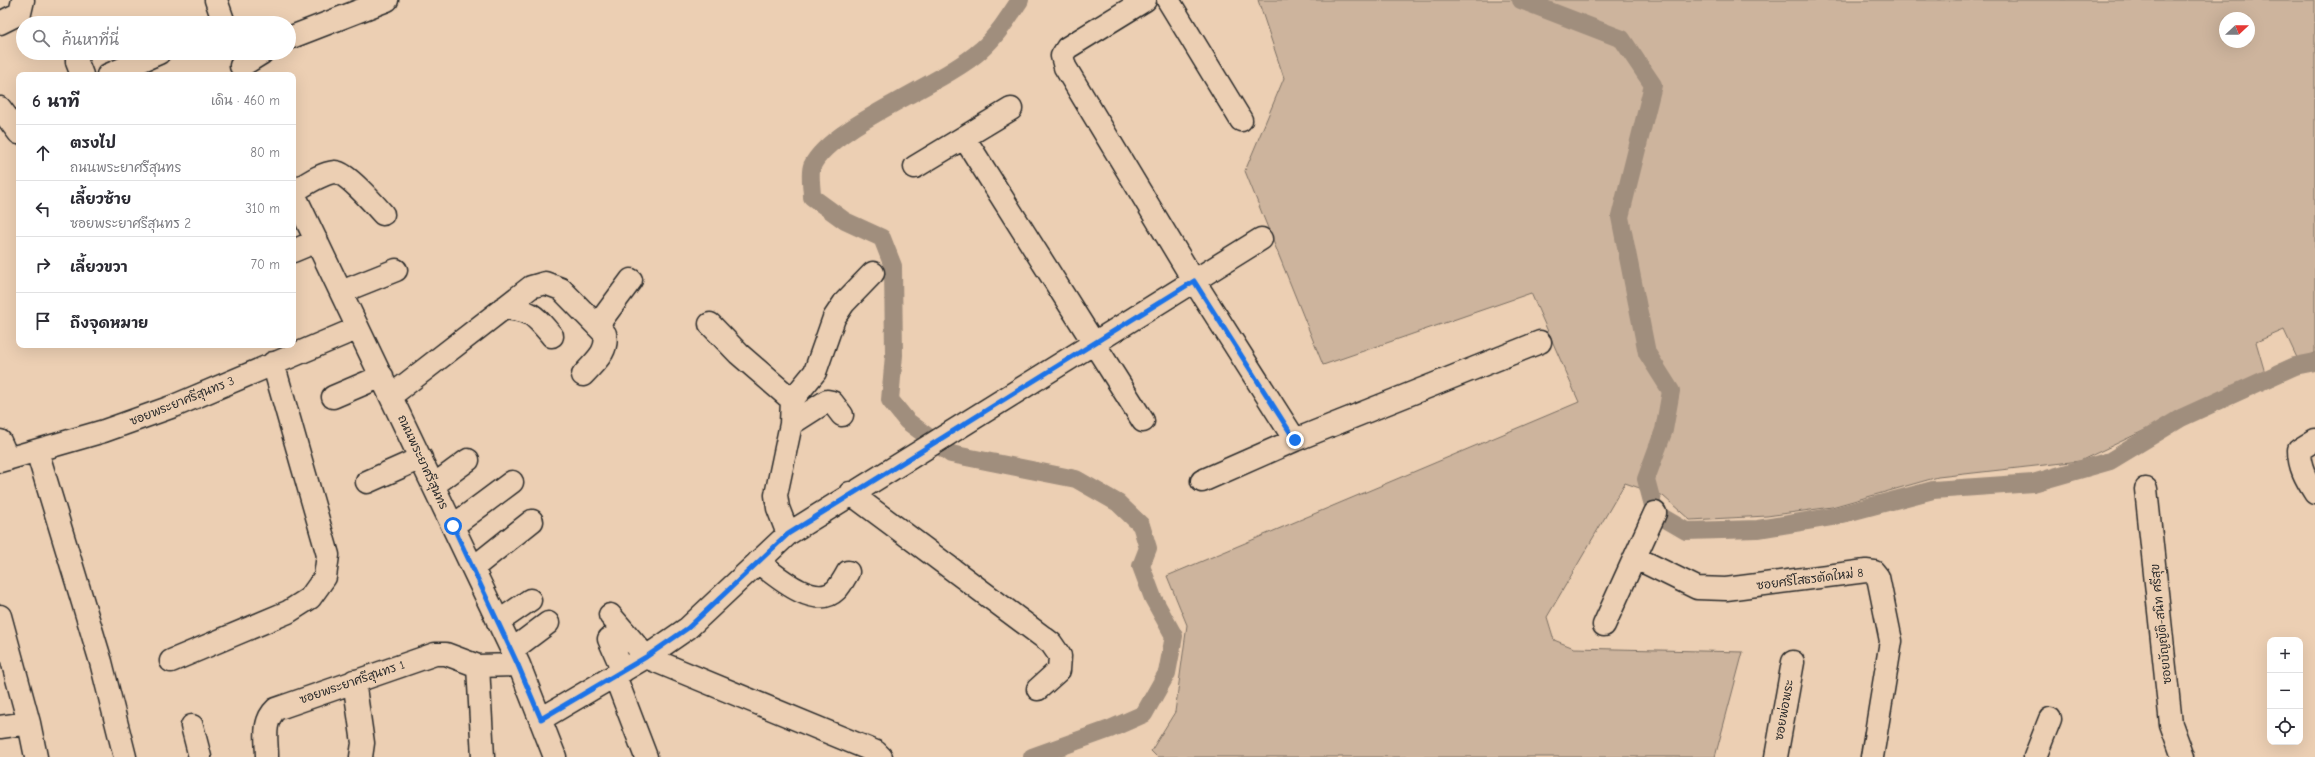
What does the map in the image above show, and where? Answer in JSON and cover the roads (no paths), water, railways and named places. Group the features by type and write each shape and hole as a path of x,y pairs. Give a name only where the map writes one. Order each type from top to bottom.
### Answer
{"street":[{"path":"0,23 20,13 23,0"},
{"path":"216,0 222,16"},
{"path":"296,35 387,0"},
{"path":"1145,0 1067,48 1062,56 1065,67 1194,281 1295,440"},
{"path":"1168,0 1241,120"},
{"path":"77,60 81,72"},
{"path":"115,72 143,60"},
{"path":"240,65 249,60"},
{"path":"0,108 16,129"},
{"path":"915,167 965,139 1011,109"},
{"path":"965,139 1143,421"},
{"path":"296,190 324,175 336,172 342,173 383,214"},
{"name":"ถนนพระยาศรีสุนทร","path":"296,198 387,386 515,658 541,719 555,757"},
{"path":"541,719 646,657 688,628 788,534 850,493 1261,239"},
{"path":"296,250 317,242"},
{"path":"341,292 396,270"},
{"path":"788,534 778,508 776,495 790,424 792,400 816,372 834,318 844,303 873,273"},
{"path":"597,326 631,280"},
{"path":"333,397 387,386 503,308 531,287 544,283 560,289 605,334 606,343 604,351 583,375"},
{"path":"503,308 522,309 531,313 552,336"},
{"path":"710,324 739,354 792,400"},
{"name":"ซอยพระยาศรีสุนทร 3","path":"3,454 37,451 136,420 358,328"},
{"path":"1202,481 1295,440 1540,342"},
{"path":"171,661 288,612 310,598 325,577 328,555 274,364"},
{"path":"790,424 827,401 832,402 842,415"},
{"path":"2315,440 2298,450 2304,475 2315,493"},
{"path":"37,451 101,662 125,757"},
{"path":"367,482 421,458"},
{"path":"434,485 468,460"},
{"path":"453,526 512,482"},
{"name":"ซอยบัญญัติ-สนิท ศรีสุข","path":"2146,490 2171,724 2183,757"},
{"path":"850,493 1051,643 1060,656 1059,670 1038,689"},
{"path":"1604,625 1636,558 1655,513"},
{"path":"473,568 532,521"},
{"name":"ซอยศรีโสธรตัดใหม่ 8","path":"1636,558 1697,588 1710,589 1726,589 1866,571 1874,572 1878,577 1881,587 1891,641 1872,757"},
{"path":"758,562 792,587 813,596 826,596 836,590 848,572"},
{"path":"498,622 530,600"},
{"path":"610,615 646,657 876,752 880,757"},
{"path":"0,616 29,723 36,757"},
{"path":"515,658 548,624"},
{"path":"609,639 646,757"},
{"name":"ซอยพระยาศรีสุนทร 1","path":"267,757 266,726 268,716 276,709 435,654 446,654 478,666 515,658"},
{"name":"ซอยพ่อพระ","path":"1776,757 1793,662"},
{"path":"478,666 482,757"},
{"path":"354,681 363,743 361,757"},
{"path":"2035,757 2050,719"},
{"path":"0,727 29,723"},
{"path":"192,726 200,757"}],"waterway":[{"path":"1020,0 1007,20 987,45 964,63 942,77 889,106 841,136 823,151 812,166 811,177 812,197 845,221 882,238 893,266 894,355 890,400 907,421 951,454 1076,479 1118,503 1141,525 1148,548 1141,566 1153,598 1174,636 1167,673 1144,714 1110,729 1032,757"},
{"path":"1521,0 1622,39 1653,85 1620,217 1647,353 1671,391 1664,430 1646,479 1655,513 1686,531 1758,529 1831,517 1933,490 2033,483 2110,461 2181,418 2295,366 2315,362"}]}
